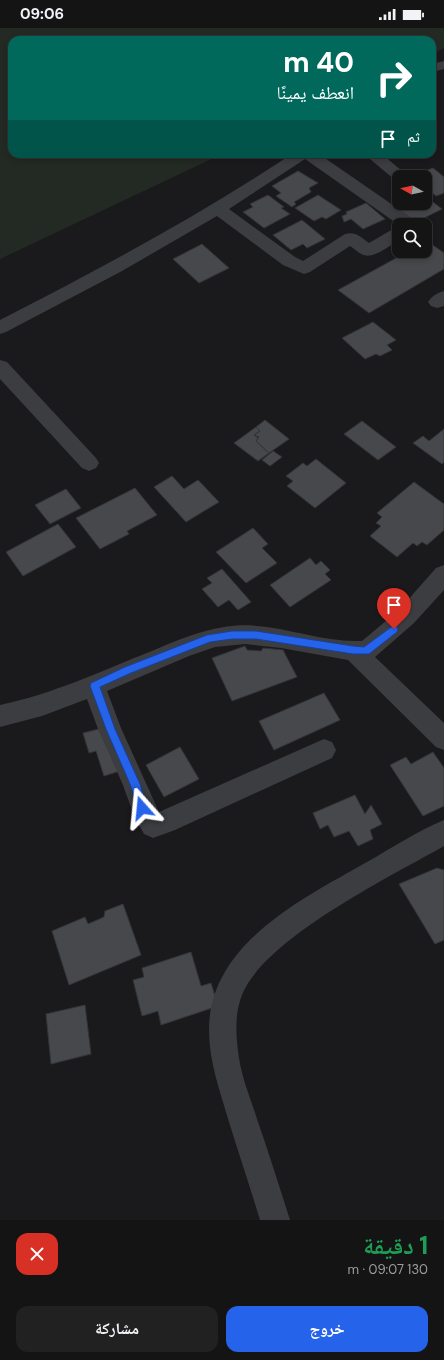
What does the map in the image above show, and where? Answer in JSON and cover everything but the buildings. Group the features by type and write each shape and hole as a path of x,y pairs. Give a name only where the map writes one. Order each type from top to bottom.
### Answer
{"street":[{"path":"0,328 104,274 217,208 270,176 296,158"},
{"path":"315,158 400,218"},
{"path":"377,158 392,170"},
{"path":"217,208 287,260 304,268 352,238 368,251 392,237"},
{"path":"0,367 89,463"},
{"path":"0,716 16,713 66,697 128,670 210,638 232,635 265,636 366,651 394,629 428,595 444,574"},
{"path":"353,650 444,739"},
{"path":"94,686 110,729 135,784 142,808 153,826 166,822 324,750"},
{"path":"275,1220 227,1069 223,1046 222,1022 231,988 239,972 254,954 299,917 322,902 444,832"}],"shaded area":[{"path":"0,28 444,28 444,48 436,52 436,36 8,36 8,158 214,158 0,259"}],"route":[{"path":"142,808 135,784 110,729 94,686 128,670 210,638 232,635 256,635 302,643 366,651 394,629"}]}
